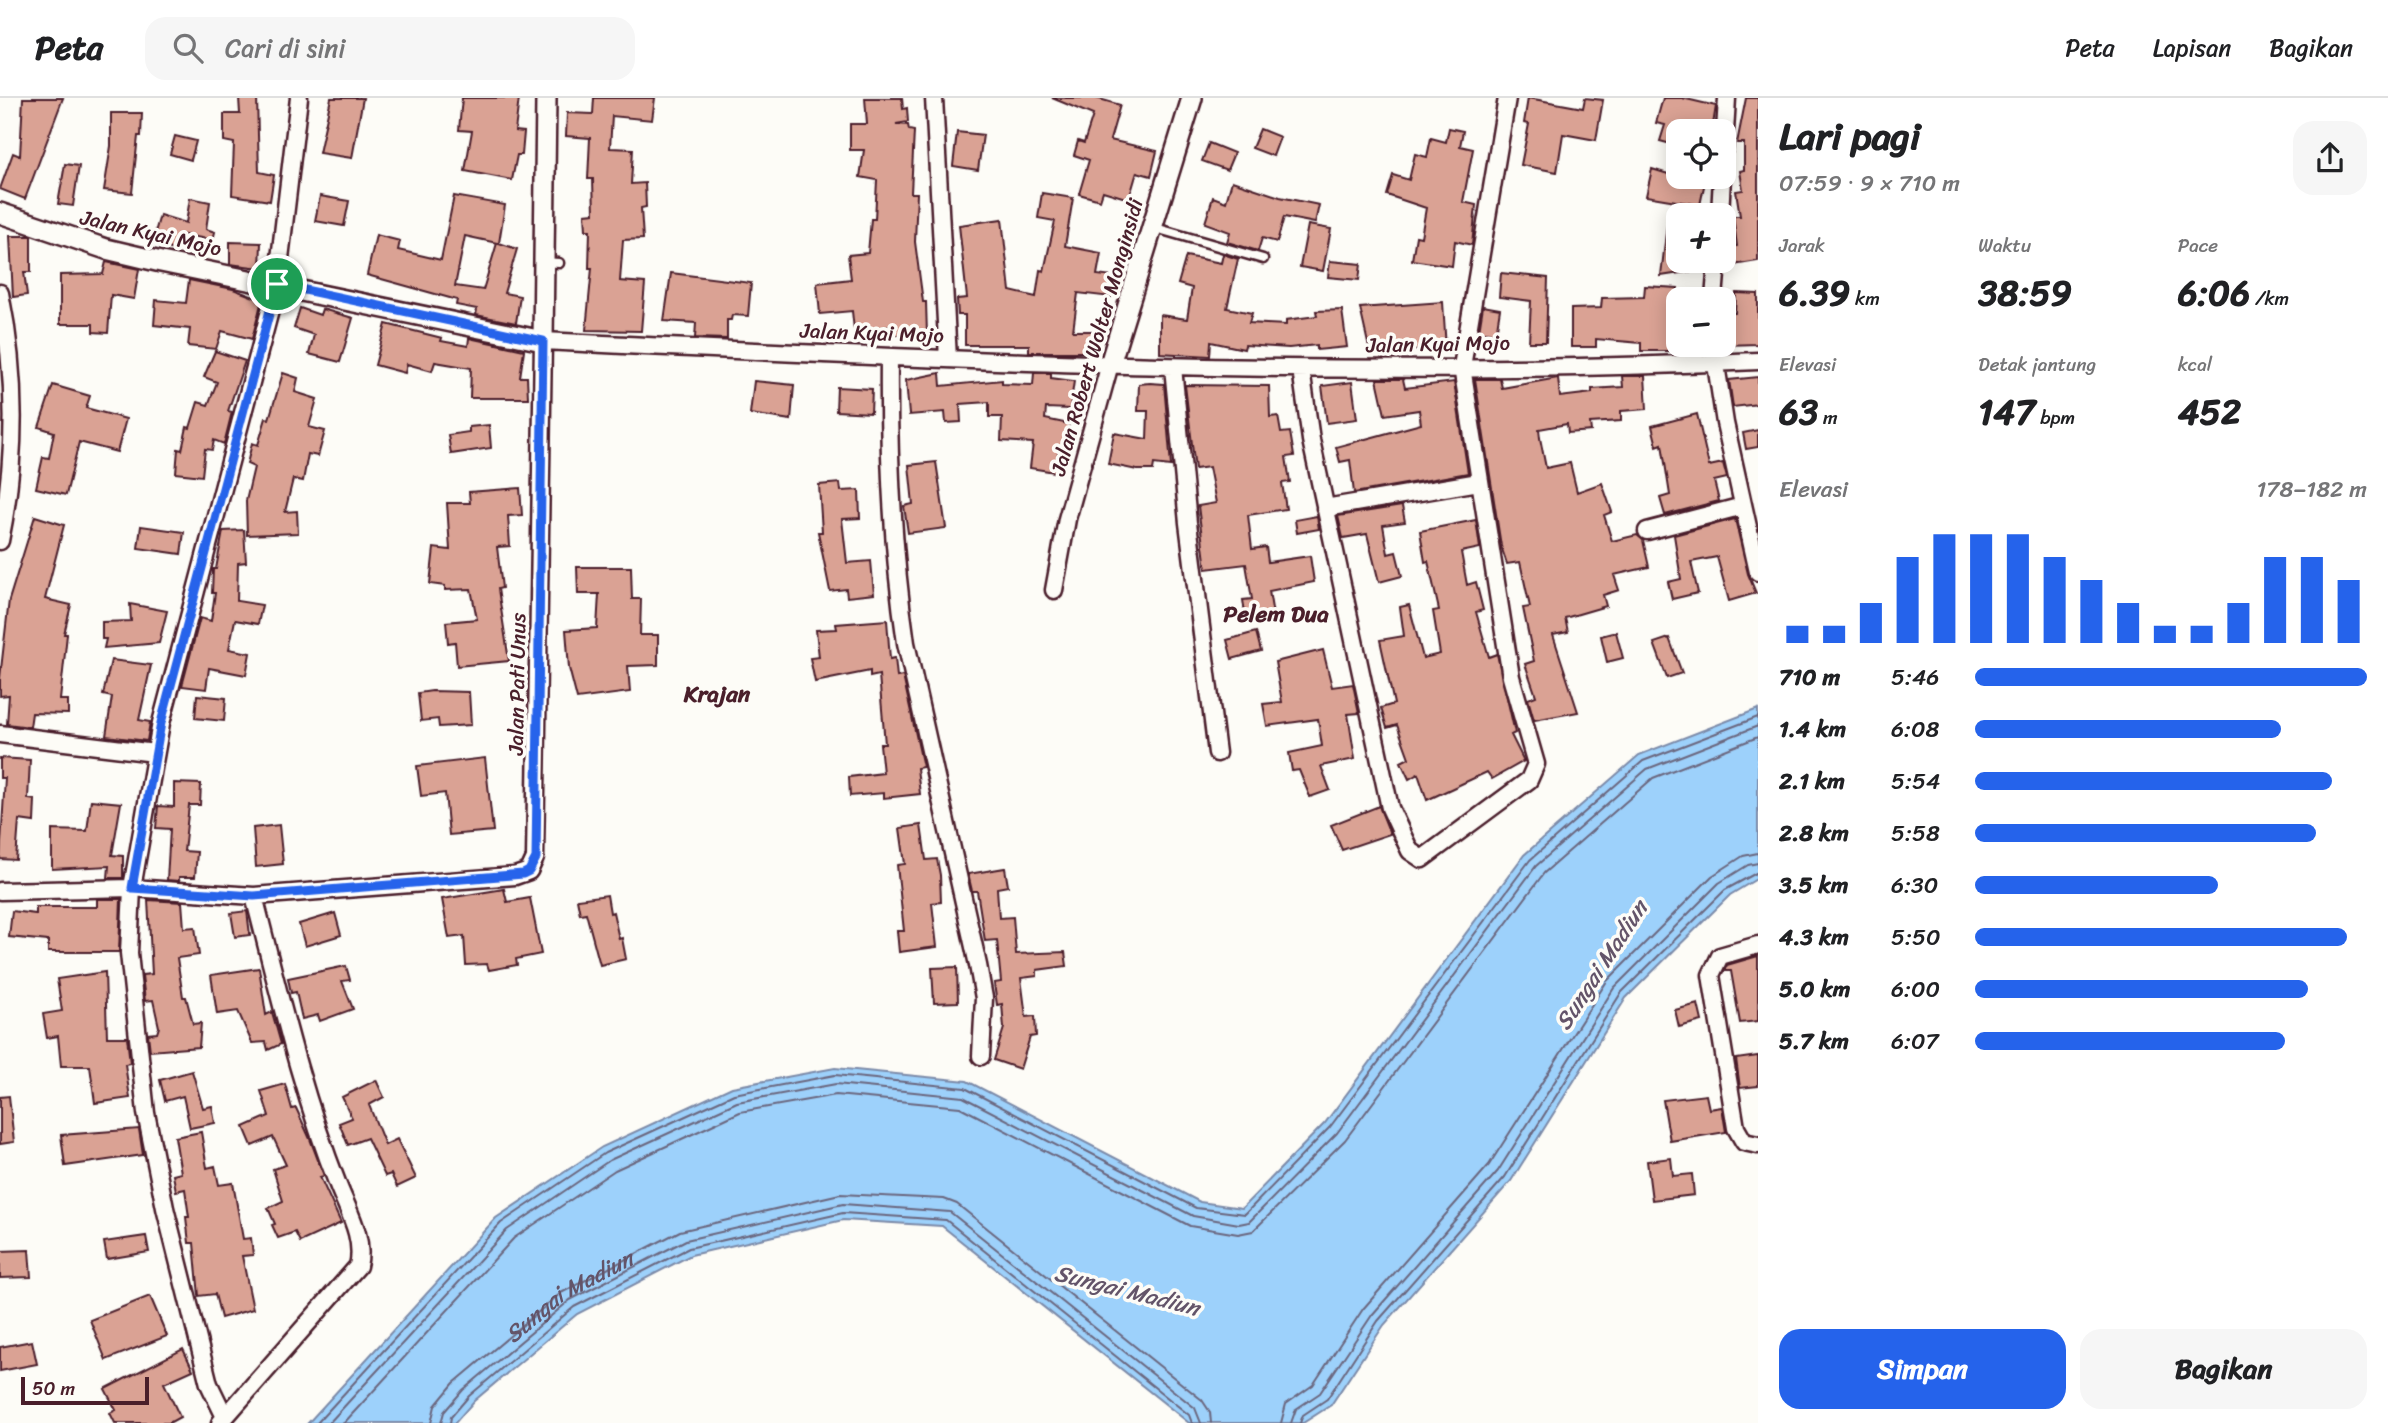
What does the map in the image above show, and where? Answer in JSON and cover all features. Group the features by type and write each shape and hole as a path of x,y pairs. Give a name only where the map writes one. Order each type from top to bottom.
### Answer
{"street":[{"path":"254,896 294,1051 328,1161 362,1250 358,1266 222,1420 188,1308 146,1113 129,953 132,888 155,753 205,551 277,284 299,98"},
{"name":"Jalan Pati Unus","path":"0,891 132,888 254,896 515,876 529,871 533,865 540,705 543,341 552,263 547,98"},
{"path":"934,98 948,359"},
{"name":"Jalan Robert Wolter Monginsidi","path":"1054,590 1067,520 1110,364 1192,98"},
{"path":"1301,369 1325,508 1390,808 1410,851 1422,859 1530,780 1535,764 1511,677 1462,367 1507,98"},
{"path":"1726,119 1727,98"},
{"name":"Jalan Kyai Mojo","path":"0,213 106,249 543,341 888,358 1173,367 1301,369 1758,361"},
{"path":"0,293 11,348 14,392 7,504 0,541"},
{"path":"1714,357 1758,572"},
{"path":"888,358 892,538 899,591 906,643 984,998 981,1056"},
{"path":"1173,367 1188,523 1217,753"},
{"path":"1325,508 1479,482"},
{"path":"1647,531 1743,506"},
{"path":"0,734 155,753"},
{"path":"1758,946 1720,956 1711,975 1736,1129 1744,1142 1758,1145"}],"lane":[{"path":"1152,227 1263,259"}],"water":[{"name":"Sungai Madiun","path":"1758,709 1758,878 1730,895 1626,998 1511,1181 1384,1325 1331,1405 1303,1423 1189,1423 942,1226 843,1220 691,1255 577,1314 474,1401 455,1423 308,1423 496,1218 602,1147 732,1087 835,1068 967,1081 1200,1202 1242,1208 1325,1123 1524,855 1639,755"}],"building":[{"path":"23,98 63,98 25,199 0,189 13,153 20,156"},
{"path":"239,98 257,98 259,172 274,175 270,201 232,195 234,143 224,141 224,114 240,114"},
{"path":"331,98 363,98 352,158 319,153"},
{"path":"462,98 519,98 515,131 524,132 522,155 517,155 512,180 465,171 472,131 459,130"},
{"path":"594,98 655,98 652,120 612,116 610,148 633,149 631,184 645,183 646,207 641,208 643,239 623,240 620,281 645,283 641,331 586,330 592,268 589,268 590,230 586,230 585,214 594,213 593,179 588,179 590,138 566,136 567,113 593,114"},
{"path":"865,98 902,98 903,109 907,108 908,122 896,124 908,125 909,130 914,131 911,193 917,193 915,242 923,302 926,302 927,335 894,335 894,326 854,330 852,311 820,314 817,283 851,279 848,255 868,253 871,219 875,219 877,180 860,177 864,150 850,150 850,124 867,124"},
{"path":"1052,98 1096,98 1120,105 1110,140 1157,151 1151,176 1137,172 1129,199 1103,191 1100,200 1079,194 1089,160 1074,155 1078,141 1084,143 1093,115"},
{"path":"1528,98 1583,108 1585,98 1603,100 1596,140 1563,134 1557,172 1521,165 1529,124 1524,123"},
{"path":"1663,98 1682,98 1716,106 1714,119 1666,119 1666,143 1660,141 1665,125 1656,123"},
{"path":"1746,98 1758,98 1758,261 1736,265 1736,216 1740,216 1736,191 1743,190 1740,171 1744,170 1744,143 1737,143"},
{"path":"111,113 142,113 132,193 104,190 111,146"},
{"path":"1449,128 1463,131 1460,146 1473,149 1463,202 1476,205 1472,245 1455,241 1452,266 1412,260 1416,236 1421,237 1426,208 1387,195 1393,175 1409,180 1415,154 1427,157 1431,138 1446,142"},
{"path":"1260,129 1280,137 1273,156 1252,148"},
{"path":"957,132 983,135 978,170 953,166"},
{"path":"175,136 196,141 191,160 170,154"},
{"path":"1209,143 1234,153 1227,170 1202,161"},
{"path":"65,164 79,166 73,206 58,204"},
{"path":"1652,169 1666,173 1666,189 1703,189 1700,203 1646,196"},
{"path":"1232,181 1280,197 1319,205 1315,223 1284,217 1277,242 1262,238 1258,251 1227,242 1230,232 1205,223 1213,197 1226,202"},
{"path":"1042,193 1073,198 1065,246 1101,253 1097,275 1113,277 1111,297 1078,293 1073,331 1096,331 1095,352 1029,352 1029,345 965,345 965,315 958,315 957,299 967,298 959,225 1002,219 1010,291 1036,297 1040,270 1044,271 1055,221 1038,218"},
{"path":"320,196 349,201 344,226 315,221"},
{"path":"454,196 505,205 499,243 517,249 504,293 520,296 516,323 476,315 477,309 456,305 457,300 367,275 376,235 400,241 398,250 441,260","holes":["465,236 497,243 483,290 455,286"]},
{"path":"190,198 210,202 206,229 215,232 213,240 178,234 173,250 152,243 160,215 186,223"},
{"path":"1308,225 1331,229 1323,271 1300,267"},
{"path":"1666,234 1666,273 1680,273 1661,276"},
{"path":"10,236 31,236 31,272 24,272 27,295 13,297"},
{"path":"230,242 261,243 260,268 230,264"},
{"path":"1223,254 1238,259 1227,308 1252,313 1249,323 1286,325 1286,320 1317,316 1316,311 1342,310 1347,347 1317,350 1317,345 1289,348 1245,345 1244,349 1211,342 1210,356 1160,353 1160,315 1187,319 1192,288 1178,284 1186,256 1221,263"},
{"path":"1330,261 1361,264 1359,280 1328,277"},
{"path":"106,262 139,269 134,299 111,295 108,333 93,332 93,324 60,324 60,275 103,274"},
{"path":"671,273 751,283 748,316 732,315 731,320 727,320 727,339 695,338 696,323 664,321"},
{"path":"1501,273 1548,278 1546,342 1529,342 1531,301 1499,297"},
{"path":"189,280 233,289 262,300 252,339 222,331 216,349 188,346 190,329 154,325 156,300 186,303"},
{"path":"1645,286 1666,287 1666,351 1641,351 1641,343 1596,339 1596,347 1571,347 1571,309 1601,308 1602,298 1644,297"},
{"path":"1736,293 1758,294 1758,344 1736,345"},
{"path":"1443,302 1446,349 1395,351 1394,345 1369,348 1360,308"},
{"path":"1483,306 1500,309 1496,334 1479,331"},
{"path":"300,308 320,315 322,309 353,318 340,362 309,354 314,335 294,328"},
{"path":"386,324 442,338 441,341 468,346 469,338 524,350 520,377 527,377 528,398 470,398 471,368 435,362 432,371 407,364 405,373 375,365"},
{"path":"215,351 245,361 228,411 232,412 224,444 214,440 212,450 205,449 202,476 176,473 178,449 182,450 187,427 190,428 198,402 208,405 217,382 204,377"},
{"path":"283,373 298,378 295,392 317,399 309,427 325,431 318,456 308,454 303,481 293,479 285,512 297,511 298,533 247,535 246,501 254,467 247,464 252,443 258,445 266,418 269,419"},
{"path":"940,373 941,386 1002,380 1002,384 1033,385 1034,373 1051,373 1051,378 1074,381 1070,409 1046,408 1045,419 1069,424 1065,450 1059,449 1055,472 1030,468 1033,443 1001,441 1002,417 989,417 989,402 960,404 961,422 946,423 945,412 909,415 906,380"},
{"path":"1622,376 1645,376 1647,409 1621,411 1621,421 1590,423 1591,431 1568,433 1567,424 1539,429 1540,438 1546,468 1570,463 1577,492 1602,483 1612,512 1604,515 1612,541 1637,535 1643,540 1649,567 1614,575 1619,590 1603,595 1606,606 1565,618 1568,632 1553,635 1578,712 1534,720 1528,699 1536,696 1525,664 1534,661 1523,608 1530,607 1520,562 1507,564 1501,546 1475,379 1500,379 1502,388 1558,378 1560,397 1592,393 1592,389 1623,387"},
{"path":"1758,377 1758,404 1733,407 1729,380"},
{"path":"1377,379 1403,379 1405,388 1454,382 1468,473 1354,493 1350,460 1340,462 1336,447 1421,424 1419,410 1385,415"},
{"path":"754,381 794,385 791,420 750,414"},
{"path":"1352,382 1357,419 1327,423 1322,386"},
{"path":"1139,384 1164,384 1171,466 1154,464 1153,470 1137,470 1108,464 1114,433 1147,439 1148,411 1138,411"},
{"path":"53,385 90,396 86,408 126,419 117,452 79,442 66,495 36,488 43,457 49,458 54,432 39,427"},
{"path":"1185,385 1269,386 1270,417 1278,416 1281,433 1290,432 1294,456 1286,457 1290,482 1282,483 1286,509 1248,515 1252,549 1266,547 1268,562 1310,556 1314,582 1269,591 1273,615 1246,620 1243,600 1252,599 1246,564 1206,569 1198,506 1216,503 1209,467 1195,469"},
{"path":"837,387 872,389 871,413 836,411"},
{"path":"1697,414 1709,466 1723,463 1727,478 1714,481 1719,501 1665,515 1660,498 1670,495 1662,444 1657,446 1652,426"},
{"path":"489,425 491,448 451,454 448,435 469,432 469,427"},
{"path":"1758,430 1758,447 1746,449 1743,433"},
{"path":"936,462 946,528 908,533 904,506 913,504 909,465"},
{"path":"840,483 841,491 859,490 860,518 842,519 847,563 871,561 874,594 847,597 846,589 830,591 818,532 822,532 819,485"},
{"path":"520,488 522,515 508,516 510,546 497,547 502,588 498,589 509,661 457,666 455,642 448,643 446,622 477,619 471,589 445,590 445,586 430,584 434,548 450,550 447,503 470,503 469,492"},
{"path":"1402,506 1405,522 1383,525 1388,554 1396,552 1402,576 1379,582 1367,534 1343,538 1338,516"},
{"path":"35,516 64,525 45,599 71,605 64,634 67,634 60,700 68,700 68,714 32,713 30,727 7,724 9,695 0,696 0,678 9,600"},
{"path":"1317,516 1319,529 1297,533 1295,520"},
{"path":"1735,519 1748,574 1756,593 1729,601 1717,557 1691,562 1698,593 1672,599 1668,582 1681,579 1674,535"},
{"path":"1476,520 1480,548 1461,552 1467,585 1476,582 1483,610 1476,612 1489,657 1497,654 1515,733 1511,735 1524,761 1492,779 1487,772 1427,800 1418,774 1409,779 1401,762 1409,758 1397,725 1387,728 1381,708 1394,704 1380,640 1404,636 1400,607 1409,605 1423,658 1440,654 1433,611 1439,610 1428,561 1425,562 1420,531"},
{"path":"141,526 184,532 181,554 138,548"},
{"path":"244,530 246,562 238,563 237,601 262,605 258,624 235,620 229,649 250,653 246,675 209,668 206,689 182,686 200,618 211,621 215,593 212,593 213,569 216,569 223,531"},
{"path":"577,567 631,567 632,599 641,599 640,635 658,635 658,665 628,666 630,692 577,699 569,668 566,630 597,628 599,594 578,594"},
{"path":"130,604 167,611 159,643 104,648 106,639 102,639 102,622 131,621"},
{"path":"887,620 890,659 895,658 897,677 903,676 923,767 917,768 920,794 884,798 884,793 850,796 849,777 883,773 880,744 885,744 879,675 870,677 870,671 815,682 810,658 819,657 816,630 837,629 836,624"},
{"path":"1256,632 1261,651 1232,659 1227,640"},
{"path":"1616,632 1623,658 1607,662 1601,636"},
{"path":"1669,638 1682,673 1667,678 1654,643"},
{"path":"1323,650 1332,687 1353,684 1359,713 1348,714 1355,759 1321,766 1330,790 1310,797 1299,770 1292,771 1289,753 1322,746 1318,719 1267,726 1263,704 1282,702 1275,662"},
{"path":"111,660 151,665 139,720 150,722 147,741 106,736 112,697 103,695"},
{"path":"469,692 471,725 439,727 438,719 421,721 418,693"},
{"path":"197,695 226,698 224,721 195,718"},
{"path":"0,758 30,760 28,799 35,800 34,822 19,820 16,860 0,859 5,778 0,778"},
{"path":"485,758 493,831 449,835 445,793 421,796 417,766"},
{"path":"174,783 201,784 200,805 189,805 184,851 197,852 195,877 179,877 179,881 167,880 170,829 156,828 158,806 174,807"},
{"path":"91,800 121,803 112,855 123,856 123,878 108,878 109,866 52,869 52,830 87,831"},
{"path":"1379,806 1390,834 1342,850 1331,825"},
{"path":"279,825 283,864 256,867 253,828"},
{"path":"921,825 926,860 937,859 940,875 941,902 932,903 937,947 899,952 897,931 904,931 897,865 905,864 900,828"},
{"path":"1005,868 1008,886 997,888 999,918 1013,917 1016,954 1065,952 1067,966 1037,970 1037,976 1021,978 1026,1017 1035,1016 1036,1036 1030,1037 1020,1069 994,1060 1004,1028 1002,1004 997,1005 994,983 1001,982 997,940 985,941 977,891 972,891 968,874"},
{"path":"504,889 507,902 530,898 541,954 516,959 517,965 489,970 487,964 466,965 464,936 449,938 442,899"},
{"path":"607,895 610,913 613,912 626,959 600,965 586,913 580,914 577,899"},
{"path":"97,899 121,899 119,952 48,952 48,941 9,937 12,911 36,914 36,907 97,907"},
{"path":"148,900 182,902 184,928 195,927 199,955 177,958 183,997 186,997 193,1024 201,1023 199,1047 150,1051 148,1034 157,1033 159,1027 153,1000 145,1001 142,975 152,974"},
{"path":"247,911 250,935 235,937 231,913"},
{"path":"335,913 341,935 305,946 299,924"},
{"path":"1758,956 1758,1021 1740,1023 1731,971 1724,971 1727,965"},
{"path":"346,966 350,980 342,981 353,1009 320,1021 318,1015 302,1019 296,992 291,993 288,978"},
{"path":"957,967 958,1002 934,1003 932,968"},
{"path":"259,968 266,1015 272,1012 281,1044 268,1050 266,1042 252,1043 238,1011 217,1014 211,975"},
{"path":"105,972 107,1037 127,1037 130,1063 125,1064 130,1098 95,1103 90,1066 61,1066 58,1036 47,1038 43,1014 62,1011 57,979"},
{"path":"1698,1004 1702,1021 1679,1027 1675,1010"},
{"path":"1758,1056 1758,1086 1740,1088 1736,1059"},
{"path":"192,1071 203,1108 212,1106 215,1123 190,1128 183,1096 165,1101 160,1080"},
{"path":"376,1080 384,1097 369,1105 385,1145 397,1139 416,1178 397,1187 391,1174 385,1176 367,1138 348,1145 339,1123 352,1118 342,1097"},
{"path":"285,1084 292,1109 296,1108 310,1139 324,1176 320,1177 341,1223 300,1242 295,1232 278,1238 272,1225 275,1224 268,1208 283,1201 273,1169 286,1165 273,1137 252,1146 244,1127 269,1116 261,1091"},
{"path":"1706,1095 1709,1109 1722,1107 1726,1132 1670,1141 1663,1100"},
{"path":"9,1096 14,1142 0,1144 0,1097"},
{"path":"139,1129 143,1155 65,1166 61,1135"},
{"path":"201,1132 207,1168 215,1166 219,1185 233,1183 243,1239 251,1238 253,1255 242,1256 253,1309 221,1318 215,1294 199,1296 194,1243 189,1243 185,1189 176,1191 173,1175 181,1173 175,1137"},
{"path":"1671,1158 1673,1176 1692,1174 1694,1195 1652,1200 1647,1161"},
{"path":"146,1236 149,1252 107,1259 104,1242"},
{"path":"29,1250 31,1277 0,1278 0,1251"},
{"path":"150,1296 167,1336 106,1360 90,1320"},
{"path":"32,1341 37,1364 0,1371 0,1347"},
{"path":"183,1349 193,1370 164,1383 180,1417 169,1423 115,1423 110,1413 116,1410 105,1389"}],"district":[{"name":"Pelem Dua","path":"1276,614"},
{"name":"Krajan","path":"717,694"}],"route":[{"path":"277,284 543,341 536,858 529,871 523,874 254,896 132,888 161,723 205,551 256,372 277,284"}]}
